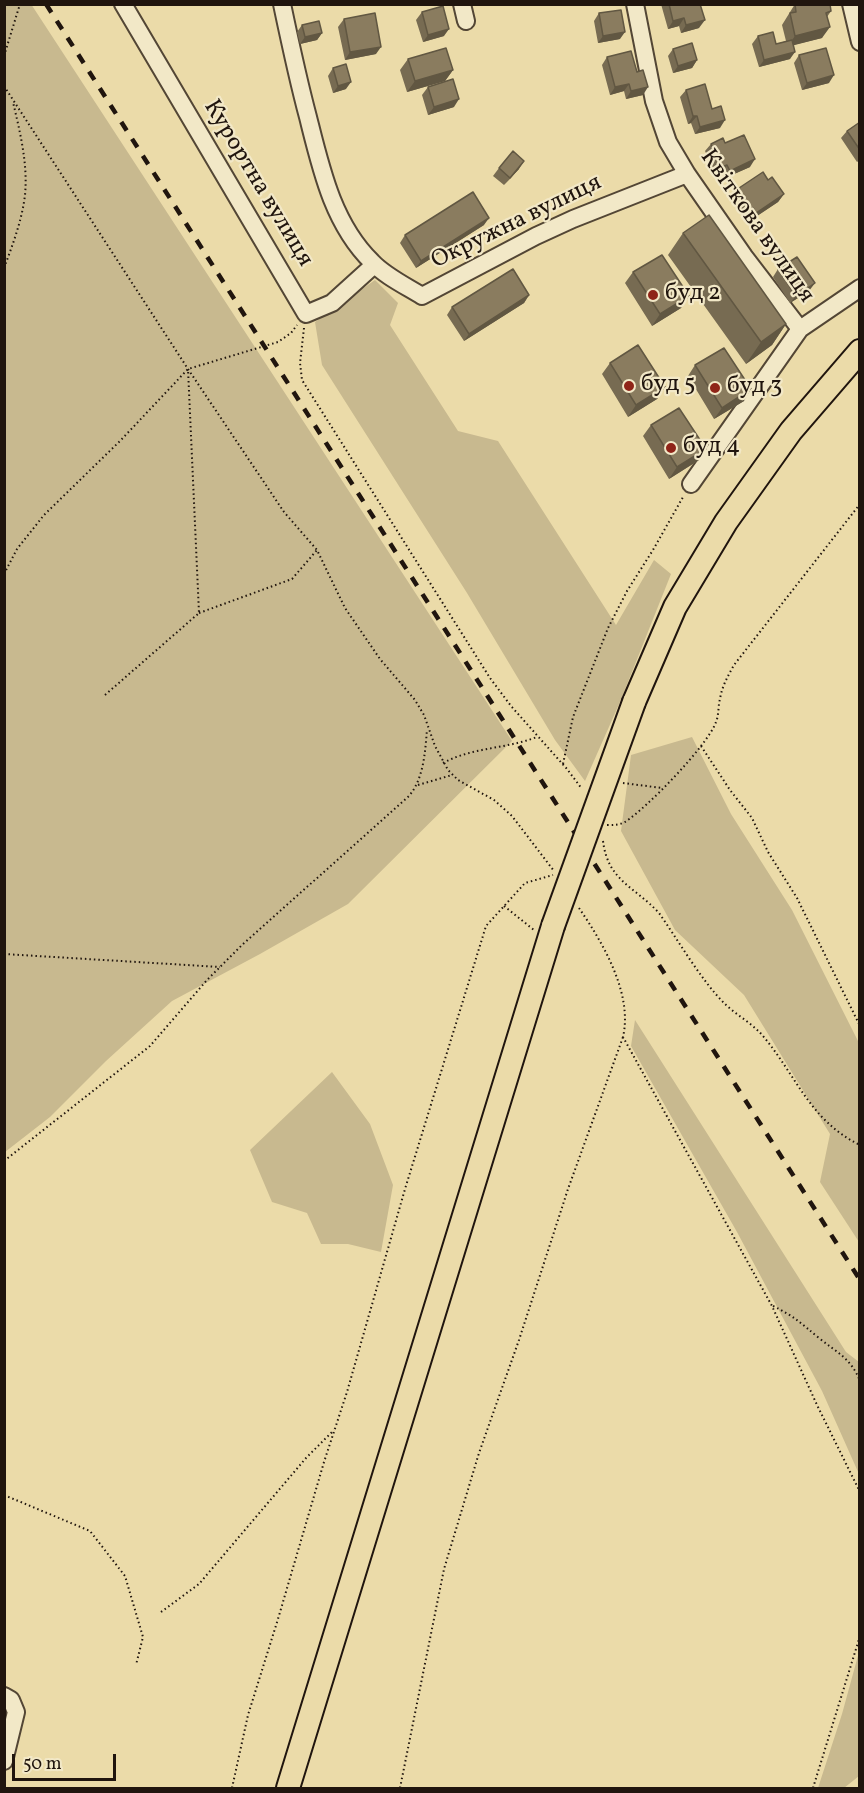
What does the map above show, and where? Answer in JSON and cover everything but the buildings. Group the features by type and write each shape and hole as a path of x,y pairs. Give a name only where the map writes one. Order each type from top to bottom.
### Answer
{"main road":[{"path":"288,1788 550,933 634,702 675,607 726,522 791,430 860,351"}],"street":[{"name":"Курортна вулиця","path":"123,4 306,314"},
{"path":"282,4 297,75 326,182 337,212 351,237 374,265 332,303 306,314"},
{"path":"462,4 466,21"},
{"name":"Квіткова вулиця","path":"634,4 660,122 668,142 687,174 764,284 800,329 692,484"},
{"path":"851,4 860,42"},
{"name":"Окружна вулиця","path":"374,265 422,296 536,236 687,174"},
{"path":"800,329 860,288"},
{"path":"4,1696 11,1700 16,1712 4,1761"}],"path":[{"path":"4,56 20,4"},
{"path":"4,86 284,512 317,550 345,608 380,659 416,700 443,763 453,775 494,800 512,816 556,874 525,883 486,926 405,1189 368,1323 248,1714 232,1788"},
{"path":"4,268 16,236 25,192 23,154 13,99"},
{"path":"4,574 17,549 44,515 189,369 278,342 291,333 306,314"},
{"path":"306,314 300,363 302,380 490,678 537,737 563,764 587,797"},
{"path":"189,369 199,614"},
{"path":"563,764 573,717 608,628 627,591 692,484"},
{"path":"601,825 616,825 625,822 662,788 701,746 717,721 725,681 734,665 860,504"},
{"path":"105,694 199,614 292,579 317,550"},
{"path":"4,1161 150,1046 220,967 276,914 398,808 418,785 426,752 428,727"},
{"path":"443,763 472,751 518,744 537,737"},
{"path":"701,746 752,818 768,852 797,898 860,1026"},
{"path":"418,785 453,775"},
{"path":"606,780 662,788"},
{"path":"603,836 608,862 618,878 647,900 659,913 723,1002 761,1034 812,1107 826,1123 843,1137 860,1145"},
{"path":"400,1788 444,1569 479,1454 568,1189 623,1037 626,1016 620,985 588,922 575,902"},
{"path":"504,906 550,933"},
{"path":"4,954 220,967"},
{"path":"623,1037 772,1306 860,1492"},
{"path":"772,1306 792,1316 843,1355 860,1381"},
{"path":"162,1612 199,1584 306,1458 335,1430"},
{"path":"4,1495 90,1531 125,1576 143,1637 136,1665"},
{"path":"813,1788 860,1636"}],"shaded area":[{"path":"31,4 512,741 348,904 172,1001 106,1061 50,1117 5,1152 4,5"},
{"path":"375,280 398,303 390,325 458,431 498,441 616,625 654,560 671,574 620,702 585,781 555,740 467,593 322,365 315,322"},
{"path":"692,737 731,814 792,910 859,1043 859,1242 820,1182 830,1134 744,995 675,930 621,831 631,755"},
{"path":"635,1020 846,1352 859,1362 859,1474 822,1391 737,1232 631,1046"},
{"path":"332,1072 370,1124 393,1185 381,1252 348,1244 321,1244 307,1213 272,1202 250,1150"},
{"path":"859,1652 859,1776 844,1788 818,1788 842,1714"}],"railway":[{"path":"46,4 860,1280"}],"place":[{"name":"буд 2","path":"653,295"},
{"name":"буд 5","path":"629,386"},
{"name":"буд 3","path":"715,388"},
{"name":"буд 4","path":"671,448"}]}
